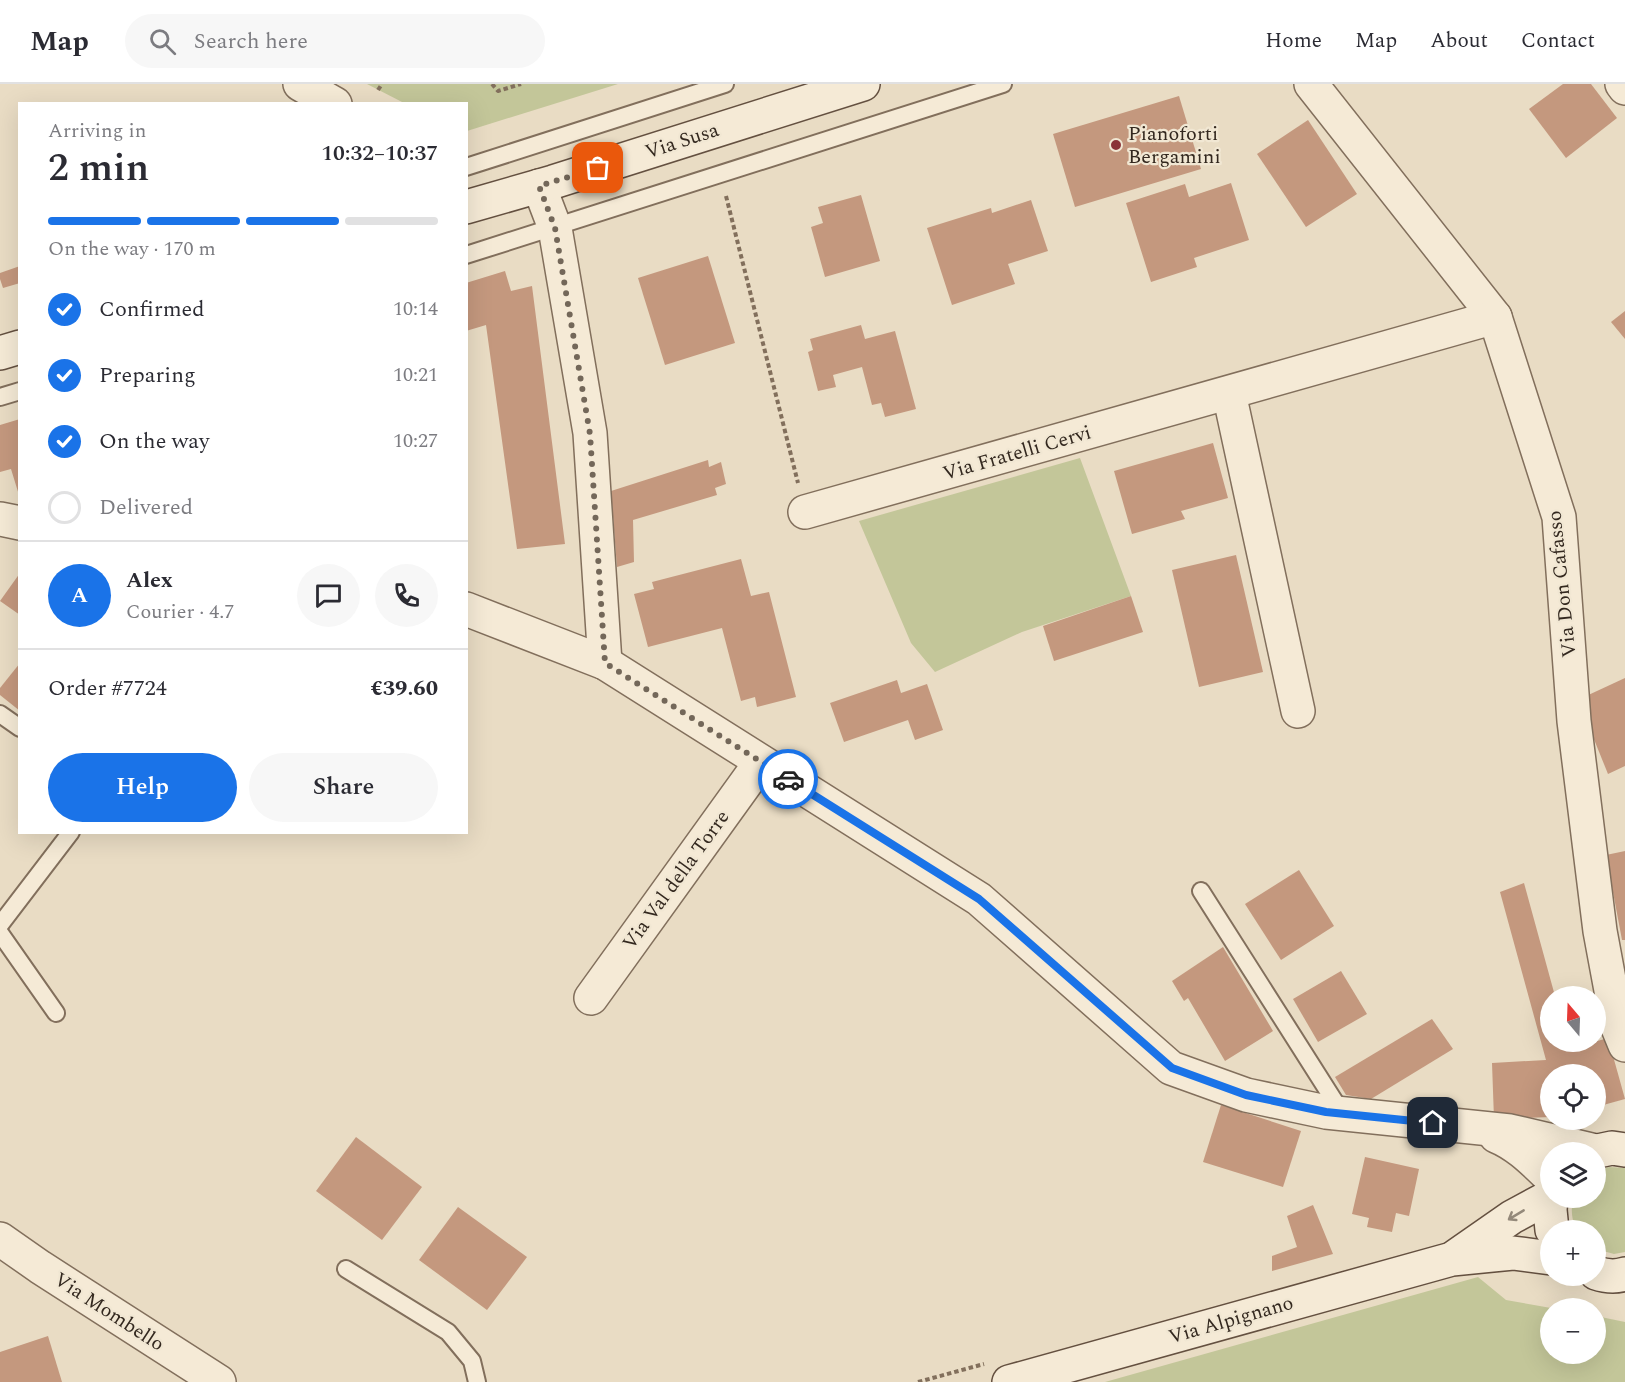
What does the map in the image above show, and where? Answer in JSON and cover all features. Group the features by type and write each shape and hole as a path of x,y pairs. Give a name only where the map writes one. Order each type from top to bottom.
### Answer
{"street":[{"path":"300,84 332,102"},
{"name":"Via Susa","path":"468,206 863,84"},
{"name":"Via Don Cafasso","path":"1311,84 1495,317 1559,517 1574,721 1600,931 1618,1028 1625,1045"},
{"path":"539,186 555,228 590,434 605,663"},
{"name":"Via Fratelli Cervi","path":"805,512 1495,317"},
{"path":"0,353 18,348"},
{"path":"1229,393 1298,711"},
{"path":"0,519 18,523"},
{"path":"468,610 605,663 979,899 1172,1068 1246,1095 1326,1112 1610,1145"},
{"name":"Via Val della Torre","path":"591,998 761,762"},
{"path":"1478,1128 1505,1140 1525,1153 1540,1167"},
{"name":"Via Alpignano","path":"1452,1259 1512,1217 1540,1202"},
{"name":"Via Mombello","path":"0,1239 39,1267 219,1382"},
{"name":"Via Alpignano","path":"1010,1382 1452,1259 1512,1253 1540,1257"},
{"path":"1606,1275 1625,1274"}],"lane":[{"path":"468,166 725,84"},
{"path":"468,254 1003,84"},
{"path":"0,397 18,392"},
{"path":"0,714 18,727"},
{"path":"0,925 69,834"},
{"path":"1201,891 1342,1113"},
{"path":"0,933 56,1013"},
{"path":"346,1269 448,1332 472,1361 477,1382"}],"path":[{"path":"378,90 382,84"},
{"path":"492,84 498,91 521,84"},
{"path":"721,175 805,512"}],"green space":[{"path":"367,84 618,84 468,131 468,102 402,102"},
{"path":"1080,458 1131,596 1022,632 935,672 911,643 859,521"},
{"path":"1606,1168 1625,1168 1625,1252 1614,1254 1606,1252 1606,1220 1573,1220 1572,1214 1572,1208 1606,1208"},
{"path":"1478,1277 1506,1300 1540,1306 1540,1364 1606,1364 1606,1318 1625,1322 1625,1382 1105,1382"}],"building":[{"path":"1563,84 1591,84 1617,118 1566,158 1529,109"},
{"path":"1179,96 1201,169 1075,207 1053,134"},
{"path":"1308,120 1357,194 1306,227 1257,154"},
{"path":"1231,183 1249,240 1194,258 1197,267 1151,282 1126,203 1185,184 1189,197"},
{"path":"861,195 880,261 825,277 811,227 823,223 818,207"},
{"path":"1031,200 1048,251 1008,264 1015,284 952,305 927,228 991,208 992,213"},
{"path":"708,256 735,343 665,365 638,278"},
{"path":"18,267 18,284 3,288 0,273"},
{"path":"505,271 511,291 532,286 565,544 517,549 486,325 468,330 468,282"},
{"path":"1625,311 1625,339 1611,322"},
{"path":"861,325 865,339 895,331 916,409 885,417 881,403 872,405 862,367 833,375 836,387 818,391 808,352 813,350 810,339"},
{"path":"18,420 18,492 11,469 0,472 0,425"},
{"path":"1213,443 1228,498 1181,511 1185,519 1132,534 1114,471"},
{"path":"708,460 709,467 721,462 726,484 715,488 717,495 633,520 634,562 617,567 611,491"},
{"path":"1236,555 1263,672 1199,687 1172,570"},
{"path":"741,559 751,596 769,592 796,697 757,707 755,697 741,701 722,628 648,647 634,594 654,589 652,582"},
{"path":"18,576 18,614 0,601"},
{"path":"1131,596 1143,632 1054,661 1043,626"},
{"path":"18,666 18,709 0,695 0,688"},
{"path":"1625,678 1625,766 1608,774 1587,722 1584,697"},
{"path":"897,680 901,693 927,684 943,730 915,740 908,720 844,742 830,703"},
{"path":"1625,851 1625,940 1622,940 1606,855"},
{"path":"1299,870 1334,926 1281,960 1245,904"},
{"path":"1524,883 1552,986 1540,986 1540,1038 1500,892"},
{"path":"1223,947 1273,1031 1225,1061 1188,998 1184,1001 1172,981"},
{"path":"1341,971 1367,1014 1318,1042 1293,999"},
{"path":"1432,1019 1453,1049 1371,1099 1346,1095 1335,1077"},
{"path":"1608,1038 1625,1099 1606,1104 1606,1064 1540,1064 1540,1117 1494,1119 1492,1063 1546,1060 1544,1052 1606,1052 1606,1039"},
{"path":"1221,1105 1301,1131 1283,1187 1203,1162"},
{"path":"356,1137 422,1187 382,1240 316,1191"},
{"path":"1365,1157 1419,1169 1409,1216 1396,1213 1392,1232 1367,1227 1369,1218 1352,1214"},
{"path":"1313,1205 1333,1254 1272,1271 1272,1256 1297,1247 1287,1216"},
{"path":"458,1207 527,1257 487,1310 419,1260"},
{"path":"48,1336 62,1382 0,1382 0,1352"}],"way so far":[{"path":"598,168 539,186 555,228 590,434 605,663 788,779"}],"place":[{"name":"Pianoforti Bergamini","path":"1116,145"}],"route":[{"path":"788,779 979,899 1172,1068 1246,1095 1326,1112 1433,1123"}]}
